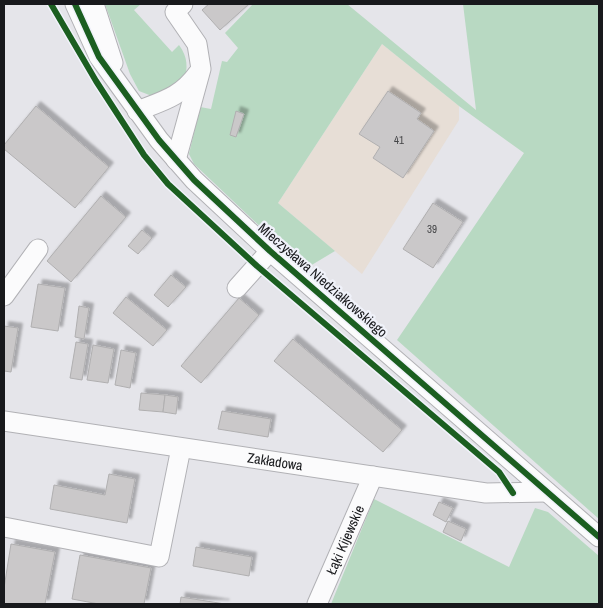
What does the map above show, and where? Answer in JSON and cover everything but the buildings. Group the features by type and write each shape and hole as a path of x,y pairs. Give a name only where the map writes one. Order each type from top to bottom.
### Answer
{"street":[{"name":"Mieczysława Niedziałkowskiego","path":"75,4 99,57 137,112 176,160 214,199 270,251 599,537"},
{"name":"Mieczysława Niedziałkowskiego","path":"94,4 122,90"},
{"path":"176,6 197,44 201,69 176,160"},
{"path":"137,112 176,96 190,84 201,69"},
{"path":"4,296 38,249"},
{"path":"237,288 270,251"},
{"name":"Zakładowa","path":"4,422 486,493 547,492"},
{"path":"4,527 159,557 181,448"},
{"name":"Łąki Kijewskie","path":"317,604 373,476"}],"shaded area":[{"path":"382,44 459,106 459,120 362,274 278,203"}],"green space":[{"path":"105,4 141,4 134,10 172,52 179,45 182,49 186,63 184,82 157,98 139,91 130,74"},
{"path":"253,4 347,4 476,110 463,4 599,4 599,519 397,340 524,153 459,106 382,44 278,203 335,251 305,269 194,164 189,154 200,107 211,109 222,61 227,62 238,48 225,33"},
{"path":"374,499 509,567 535,508 548,512 599,556 599,604 331,604"}],"cycle path":[{"path":"51,4 96,81 144,155 168,184 257,266 499,472 513,493"},
{"path":"75,4 99,57 159,140 194,180 270,251 599,537"}]}
